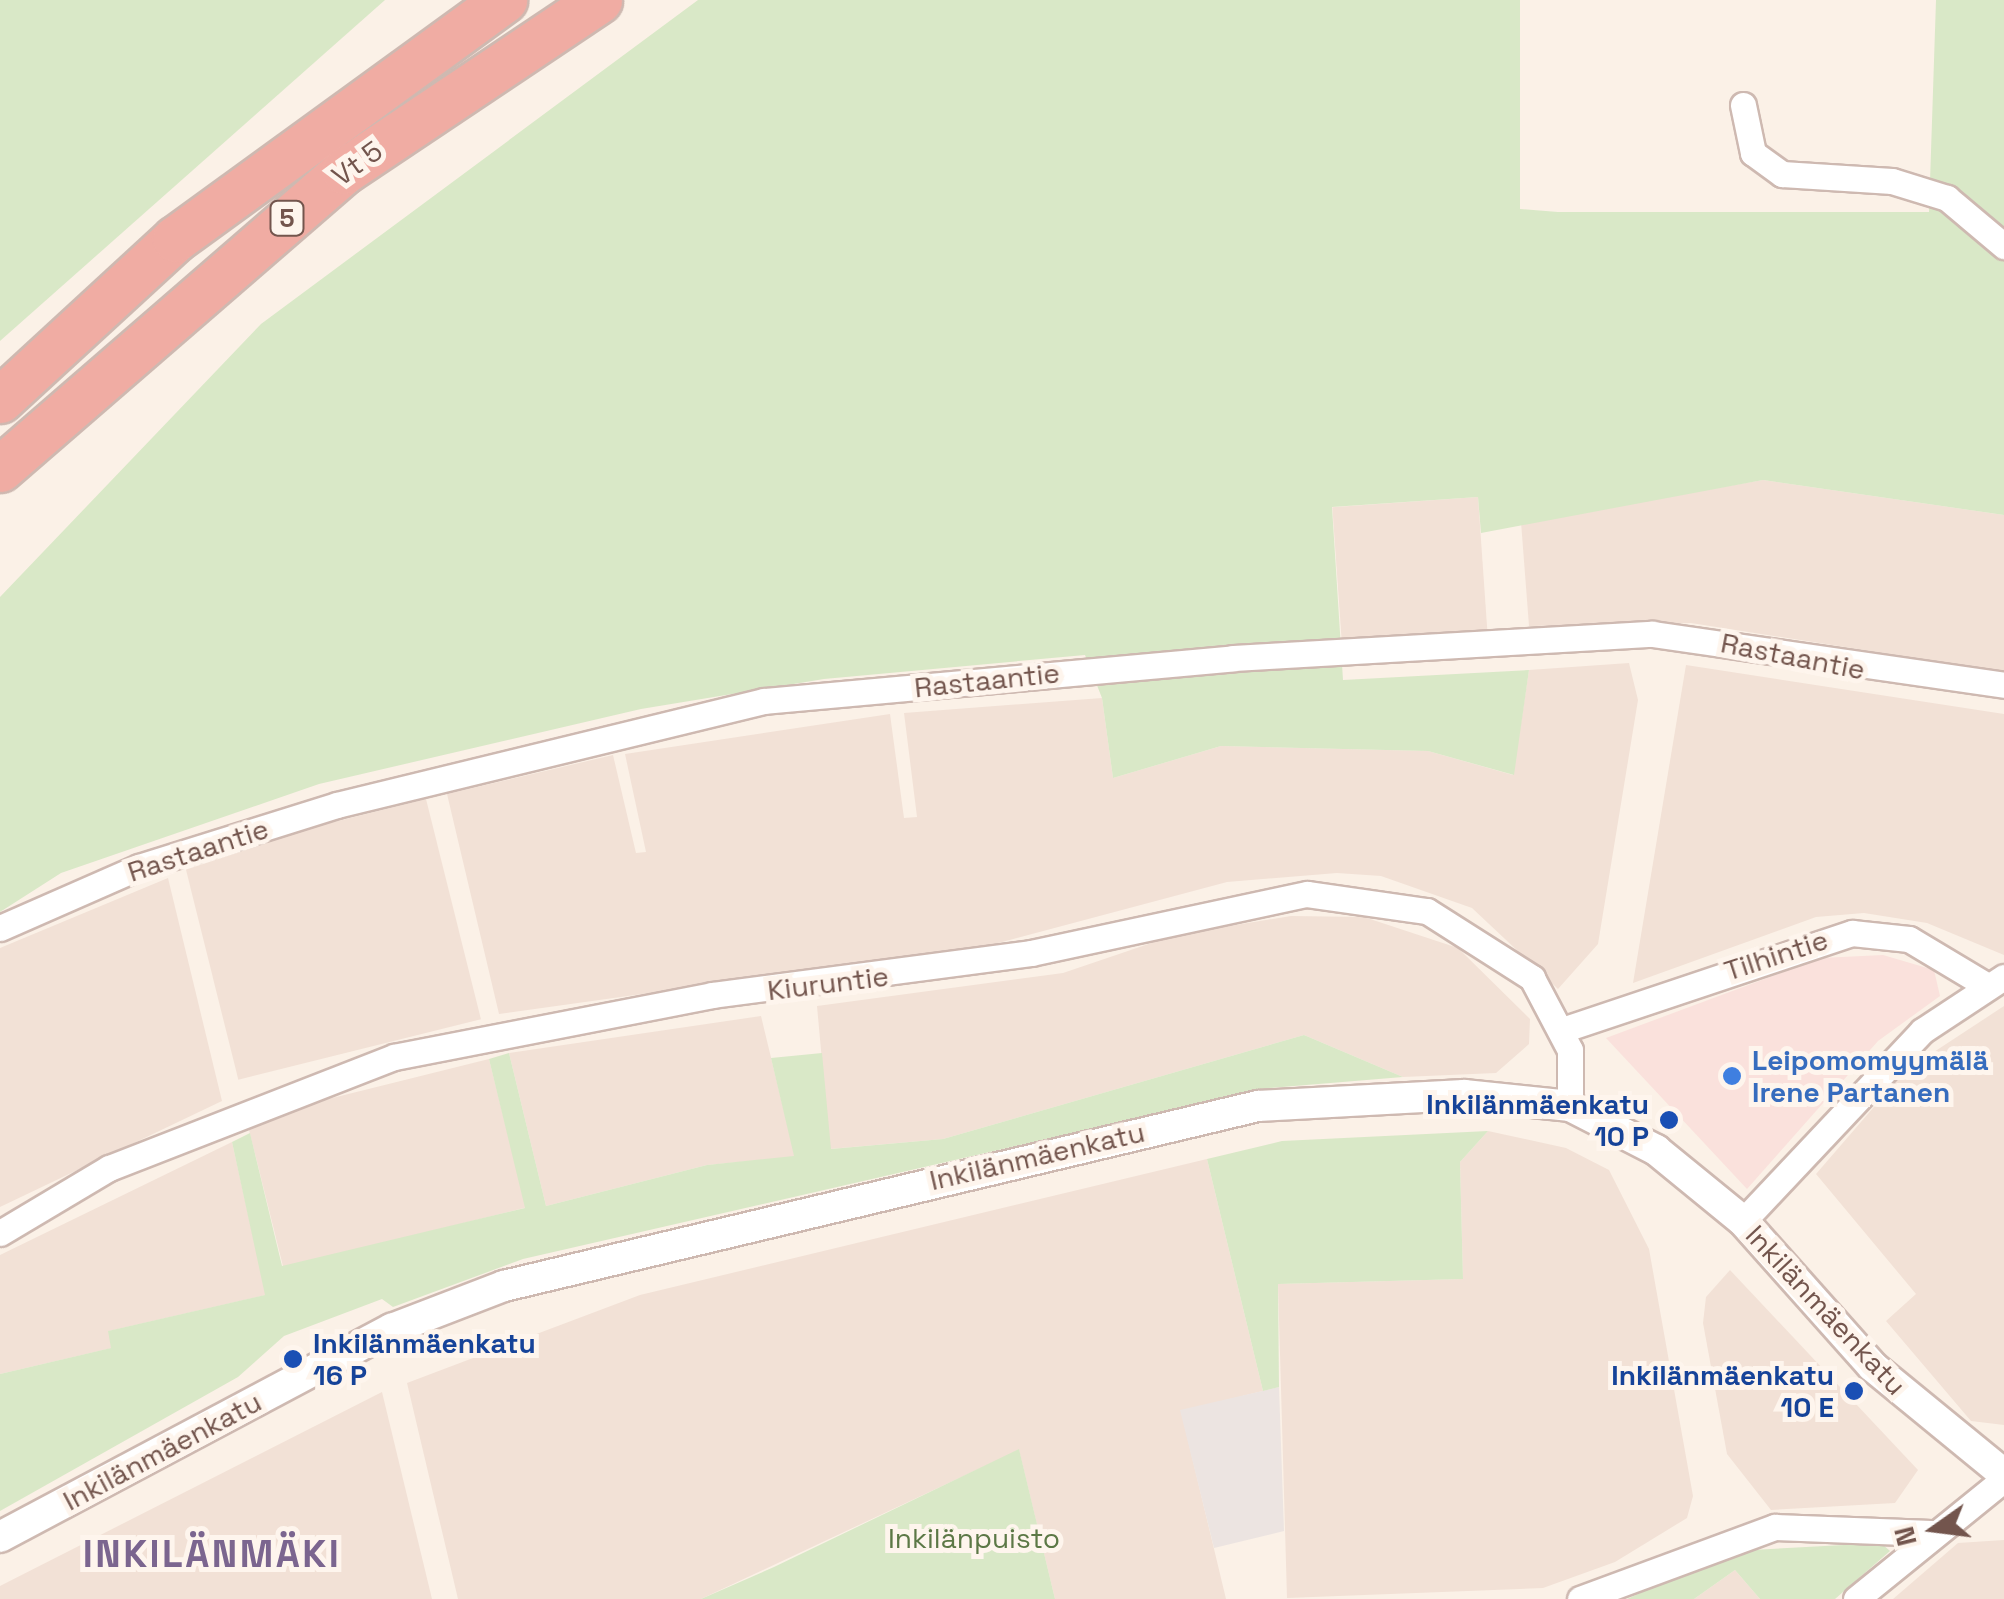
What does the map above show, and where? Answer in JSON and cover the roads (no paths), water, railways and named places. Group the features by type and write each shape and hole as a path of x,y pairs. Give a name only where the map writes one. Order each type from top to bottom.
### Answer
{"highway":[{"name":"Vt 5","path":"0,400 175,239 504,0"},
{"name":"Vt 5","path":"0,470 344,170 599,0"}],"street":[{"path":"1743,105 1753,152 1782,174 1892,181 1947,198 2004,246"},
{"name":"Rastaantie","path":"0,928 139,867 338,804 764,701 1234,658 1652,634 2004,684"},
{"name":"Kiuruntie","path":"0,1233 109,1168 394,1058 712,995 1031,953 1307,894 1390,900 1468,930 1532,978 1562,1030 1574,1070 1570,1106"},
{"name":"Tilhintie","path":"1562,1030 1852,933 1909,939 1995,981"},
{"path":"1743,1221 1922,1031 1995,981"},
{"name":"Inkilänmäenkatu","path":"0,1538 392,1329 504,1286 1258,1106 1464,1095 1570,1106 1656,1150 1743,1221 1872,1366 2004,1476"},
{"path":"1856,1599 2004,1476"},
{"path":"1580,1599 1776,1527 1931,1533"}],"place":[{"name":"Leipomomyymälä Irene Partanen","path":"1732,1076"},
{"name":"Inkilänmäenkatu 10 P","path":"1669,1120"},
{"name":"Inkilänmäenkatu 16 P","path":"293,1359"},
{"name":"Inkilänmäenkatu 10 E","path":"1854,1391"}],"district":[{"name":"INKILÄNMÄKI","path":"212,1555"}],"park label":[{"name":"Inkilänpuisto","path":"974,1538"}]}
